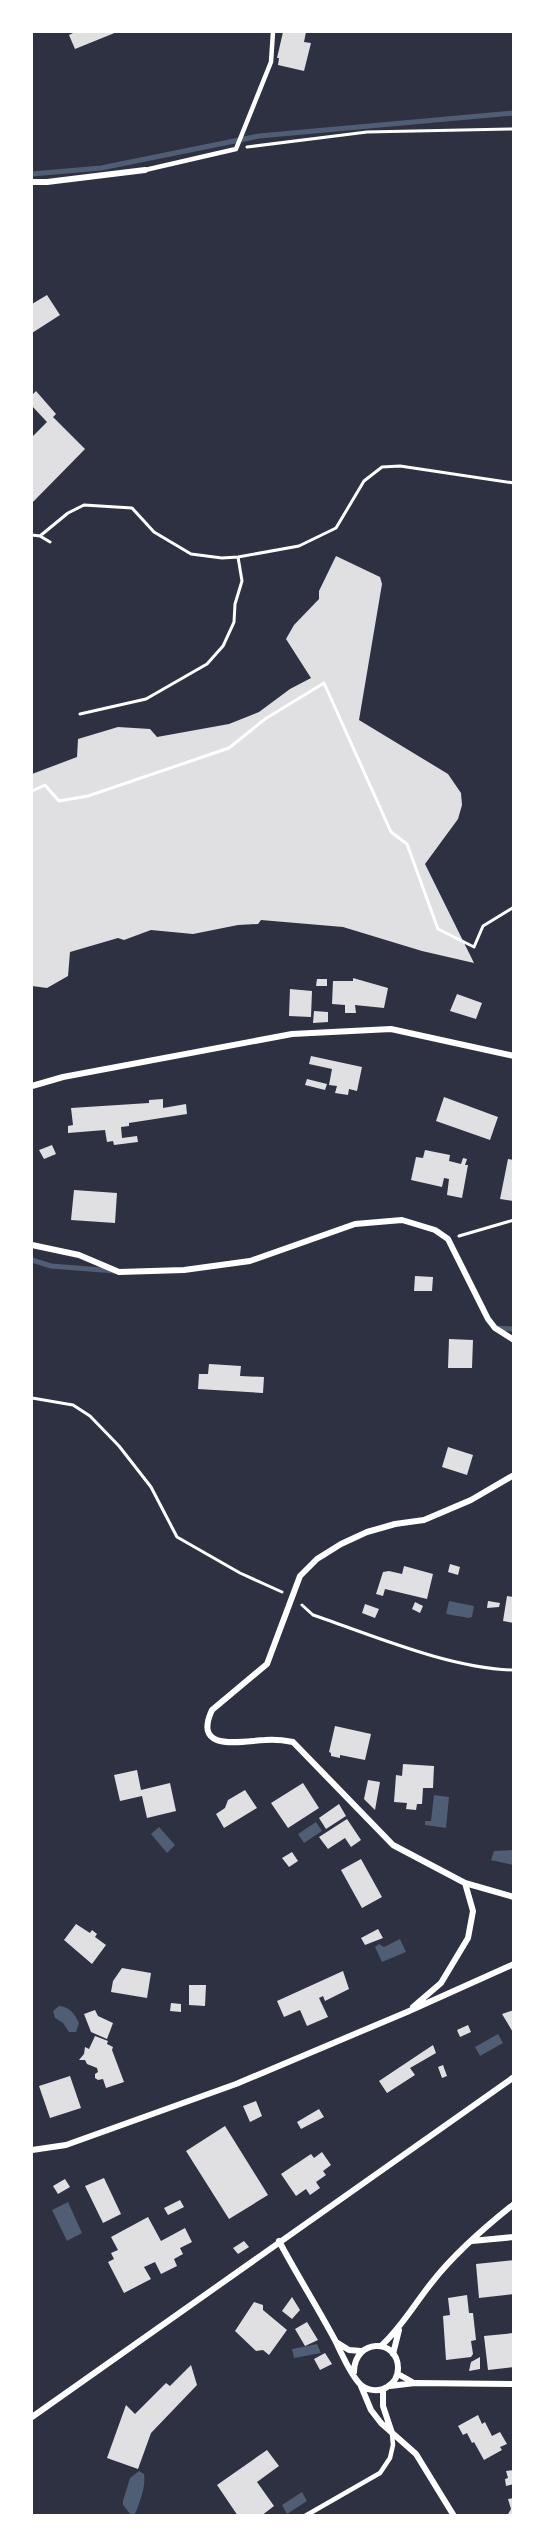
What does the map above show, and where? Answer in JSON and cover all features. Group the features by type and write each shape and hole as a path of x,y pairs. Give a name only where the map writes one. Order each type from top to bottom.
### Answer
{"street":[{"path":"32,182 59,181 145,170"},
{"path":"32,1086 63,1077 292,1034 391,1029 513,1056"},
{"path":"32,1245 79,1255 119,1272 184,1270 250,1261 325,1234 371,1221 402,1220 435,1230 448,1239 488,1319 495,1328 513,1340"},
{"path":"513,1475 471,1500 424,1520 395,1524 367,1532 317,1559 300,1576 267,1664 212,1710 207,1720 208,1732 214,1740 228,1744 264,1740 293,1742 393,1845 465,1883 513,1897"},
{"path":"407,2012 441,1983 468,1938 473,1911 465,1883"},
{"path":"32,2150 66,2145 236,2084 407,2012 513,1964"},
{"path":"32,2416 513,2077"},
{"path":"381,2346 399,2329 452,2258 513,2204"},
{"path":"471,2241 513,2237"},
{"path":"279,2241 346,2363 354,2372 371,2410 416,2454 454,2516"},
{"path":"393,2354 399,2329"},
{"path":"336,2342 349,2350 361,2351 381,2346 393,2354 397,2360 398,2374 390,2386"},
{"path":"354,2372 354,2364 361,2351"},
{"path":"398,2374 415,2383"},
{"path":"361,2385 368,2389 383,2390 390,2386 415,2383 513,2384"},
{"path":"383,2390 383,2406 392,2433"}],"lane":[{"path":"145,170 236,149 270,62 273,32"},
{"path":"305,2516 380,2473 390,2458 393,2445 392,2433"}],"path":[{"path":"236,149 366,132 513,129"},
{"path":"40,536 68,513 84,505 132,508 154,532 191,554 222,558 238,557 299,546 336,528 364,481 382,467 400,466 513,483"},
{"path":"32,535 40,536 50,542"},
{"path":"80,714 146,699 207,664 223,646 234,622 235,604 242,581 238,557"},
{"path":"32,791 45,785 59,801 88,796 229,748 266,719 324,683 390,832 406,844 438,929 474,947 483,926 513,907"},
{"path":"448,1239 513,1220"},
{"path":"32,1398 73,1405 90,1416 119,1446 152,1487 177,1537 240,1573 292,1596 313,1615 440,1656 494,1669 513,1670"}],"water":[{"path":"449,1601 474,1606 472,1617 446,1614"},
{"path":"434,1795 449,1797 446,1828 425,1825 425,1821 431,1821"},
{"path":"316,1822 322,1831 304,1843 298,1834"},
{"path":"159,1827 175,1845 167,1853 151,1834"},
{"path":"513,1850 513,1865 491,1860 494,1851"},
{"path":"400,1939 406,1952 382,1962 375,1947 379,1944 384,1947"},
{"path":"59,2006 69,2009 75,2016 79,2023 76,2032 69,2032 63,2023 55,2018 53,2011"},
{"path":"498,2034 503,2043 480,2056 475,2047"},
{"path":"68,2202 82,2233 67,2241 52,2210"},
{"path":"317,2344 321,2353 294,2358 292,2349"},
{"path":"139,2471 144,2474 143,2489 135,2514 131,2515 123,2505 123,2501 130,2478"},
{"path":"302,2492 307,2501 287,2514 282,2505"}],"building":[{"path":"75,32 117,32 75,49 69,35"},
{"path":"283,32 306,32 304,42 311,43 304,71 278,65 279,58 277,58"},
{"path":"47,295 60,315 32,333 32,304"},
{"path":"36,391 56,414 53,417 85,449 32,503 32,437 47,422 32,406 32,395"},
{"path":"336,556 380,577 382,584 359,720 448,774 461,793 462,805 458,819 425,864 474,963 422,951 343,927 261,920 258,924 238,925 193,934 151,930 124,940 118,938 70,952 68,976 47,988 32,986 32,774 77,757 78,739 118,727 150,729 157,737 229,724 259,712 290,689 311,678 286,639 294,625 319,599 319,591"},
{"path":"353,978 388,988 384,1008 355,1005 356,1013 345,1013 345,1005 332,1004 333,981 353,981"},
{"path":"317,979 327,979 327,986 316,986"},
{"path":"290,989 312,991 311,1017 289,1016"},
{"path":"457,994 482,1003 476,1019 450,1011"},
{"path":"314,1011 328,1012 328,1022 313,1023"},
{"path":"311,1056 362,1067 357,1091 349,1089 348,1095 335,1093 337,1086 329,1085 332,1069 309,1064"},
{"path":"307,1079 327,1084 325,1090 305,1085"},
{"path":"444,1097 498,1117 490,1140 436,1121"},
{"path":"163,1099 163,1108 186,1104 187,1114 129,1123 129,1126 121,1127 122,1138 137,1136 138,1142 114,1145 113,1141 107,1142 105,1130 68,1133 68,1126 73,1125 71,1108 149,1103 149,1100"},
{"path":"52,1145 56,1154 44,1159 39,1150"},
{"path":"425,1150 450,1155 449,1161 461,1164 463,1158 467,1159 462,1198 447,1195 449,1179 444,1178 442,1187 411,1180 416,1157 423,1158"},
{"path":"508,1159 514,1160 514,1201 500,1199"},
{"path":"74,1190 117,1193 115,1223 71,1220"},
{"path":"415,1276 433,1277 432,1291 414,1291"},
{"path":"449,1339 473,1340 472,1368 448,1368"},
{"path":"209,1364 241,1366 240,1376 264,1377 263,1393 198,1389 199,1374 208,1374"},
{"path":"448,1447 473,1455 467,1475 442,1467"},
{"path":"450,1564 460,1567 458,1575 448,1572"},
{"path":"404,1566 433,1574 427,1599 385,1589 383,1596 376,1594 383,1572 402,1574"},
{"path":"507,1596 514,1597 514,1623 503,1621"},
{"path":"488,1601 500,1603 499,1607 487,1608"},
{"path":"415,1602 423,1606 420,1613 412,1609"},
{"path":"365,1604 379,1609 375,1618 362,1613"},
{"path":"335,1726 371,1734 365,1760 340,1755 340,1758 331,1756 329,1752"},
{"path":"403,1764 434,1766 433,1788 423,1788 422,1804 417,1804 416,1810 406,1809 407,1803 394,1802 396,1775 402,1776"},
{"path":"137,1770 141,1790 170,1783 176,1811 147,1818 142,1796 120,1801 114,1775"},
{"path":"368,1780 380,1782 375,1810 364,1799"},
{"path":"303,1783 319,1808 288,1828 271,1803"},
{"path":"245,1790 257,1808 224,1828 216,1814 225,1808 228,1800"},
{"path":"339,1804 346,1816 326,1829 319,1818"},
{"path":"347,1819 361,1840 351,1847 345,1838 328,1849 319,1837"},
{"path":"292,1852 298,1861 289,1867 282,1858"},
{"path":"361,1859 382,1897 362,1908 341,1870"},
{"path":"76,1924 90,1933 92,1930 97,1934 95,1937 106,1945 92,1964 64,1940"},
{"path":"378,1929 383,1938 365,1945 361,1938"},
{"path":"122,1968 151,1973 147,1998 111,1992 113,1981"},
{"path":"343,1971 349,1989 325,2001 323,1996 319,1998 328,2017 307,2026 300,2010 284,2017 277,2001"},
{"path":"189,1985 206,1985 205,2006 189,2005"},
{"path":"171,2003 181,2004 181,2012 170,2011"},
{"path":"95,2010 98,2016 113,2023 107,2039 91,2032 84,2014"},
{"path":"514,2010 514,2034 502,2014"},
{"path":"468,2025 471,2032 460,2037 457,2030"},
{"path":"95,2036 108,2041 107,2044 113,2047 112,2050 124,2082 106,2088 103,2079 95,2078 97,2068 87,2064 85,2060 79,2060 84,2054 85,2047 89,2049"},
{"path":"433,2045 436,2053 410,2068 415,2075 387,2093 379,2081"},
{"path":"443,2065 447,2076 442,2078 438,2067"},
{"path":"70,2076 81,2108 50,2118 39,2086"},
{"path":"256,2101 262,2116 250,2122 243,2106"},
{"path":"319,2109 324,2117 301,2129 297,2122"},
{"path":"225,2126 268,2195 229,2219 186,2151"},
{"path":"322,2152 331,2165 323,2171 326,2175 316,2182 320,2188 310,2195 306,2189 296,2196 281,2174 311,2154 314,2158"},
{"path":"104,2178 121,2214 103,2223 85,2186"},
{"path":"65,2179 70,2187 58,2194 53,2186"},
{"path":"180,2200 184,2207 168,2215 164,2208"},
{"path":"148,2217 161,2241 185,2228 192,2242 180,2248 183,2254 174,2259 177,2266 161,2274 155,2262 144,2267 151,2279 124,2293 108,2262 114,2259 111,2253 118,2250 111,2237"},
{"path":"244,2241 249,2247 238,2254 233,2248"},
{"path":"514,2260 514,2294 479,2298 476,2264"},
{"path":"467,2295 469,2313 473,2313 476,2340 471,2341 473,2354 471,2357 446,2360 443,2316 450,2315 448,2298"},
{"path":"292,2297 300,2310 292,2319 282,2311"},
{"path":"254,2302 263,2305 263,2310 287,2330 269,2355 263,2350 256,2351 235,2331"},
{"path":"307,2322 318,2340 305,2346 295,2329"},
{"path":"514,2333 514,2367 488,2370 484,2336"},
{"path":"325,2353 332,2364 320,2370 314,2359"},
{"path":"480,2357 480,2369 469,2371 471,2362"},
{"path":"191,2365 197,2385 151,2433 138,2469 107,2458 126,2405 135,2414 166,2383 170,2386"},
{"path":"478,2415 482,2424 485,2422 492,2436 500,2432 507,2444 500,2447 502,2450 484,2460 474,2442 472,2443 467,2433 463,2435 458,2426"},
{"path":"267,2450 279,2466 257,2482 274,2506 261,2516 238,2516 217,2485"},
{"path":"514,2470 514,2484 506,2486 505,2479 508,2478 506,2471"},
{"path":"514,2498 514,2516 507,2516 511,2509 508,2499"}],"waterway":[{"path":"32,174 101,168 259,136 514,113"},
{"path":"32,1260 51,1266 115,1271"},
{"path":"494,1328 514,1329"}]}
